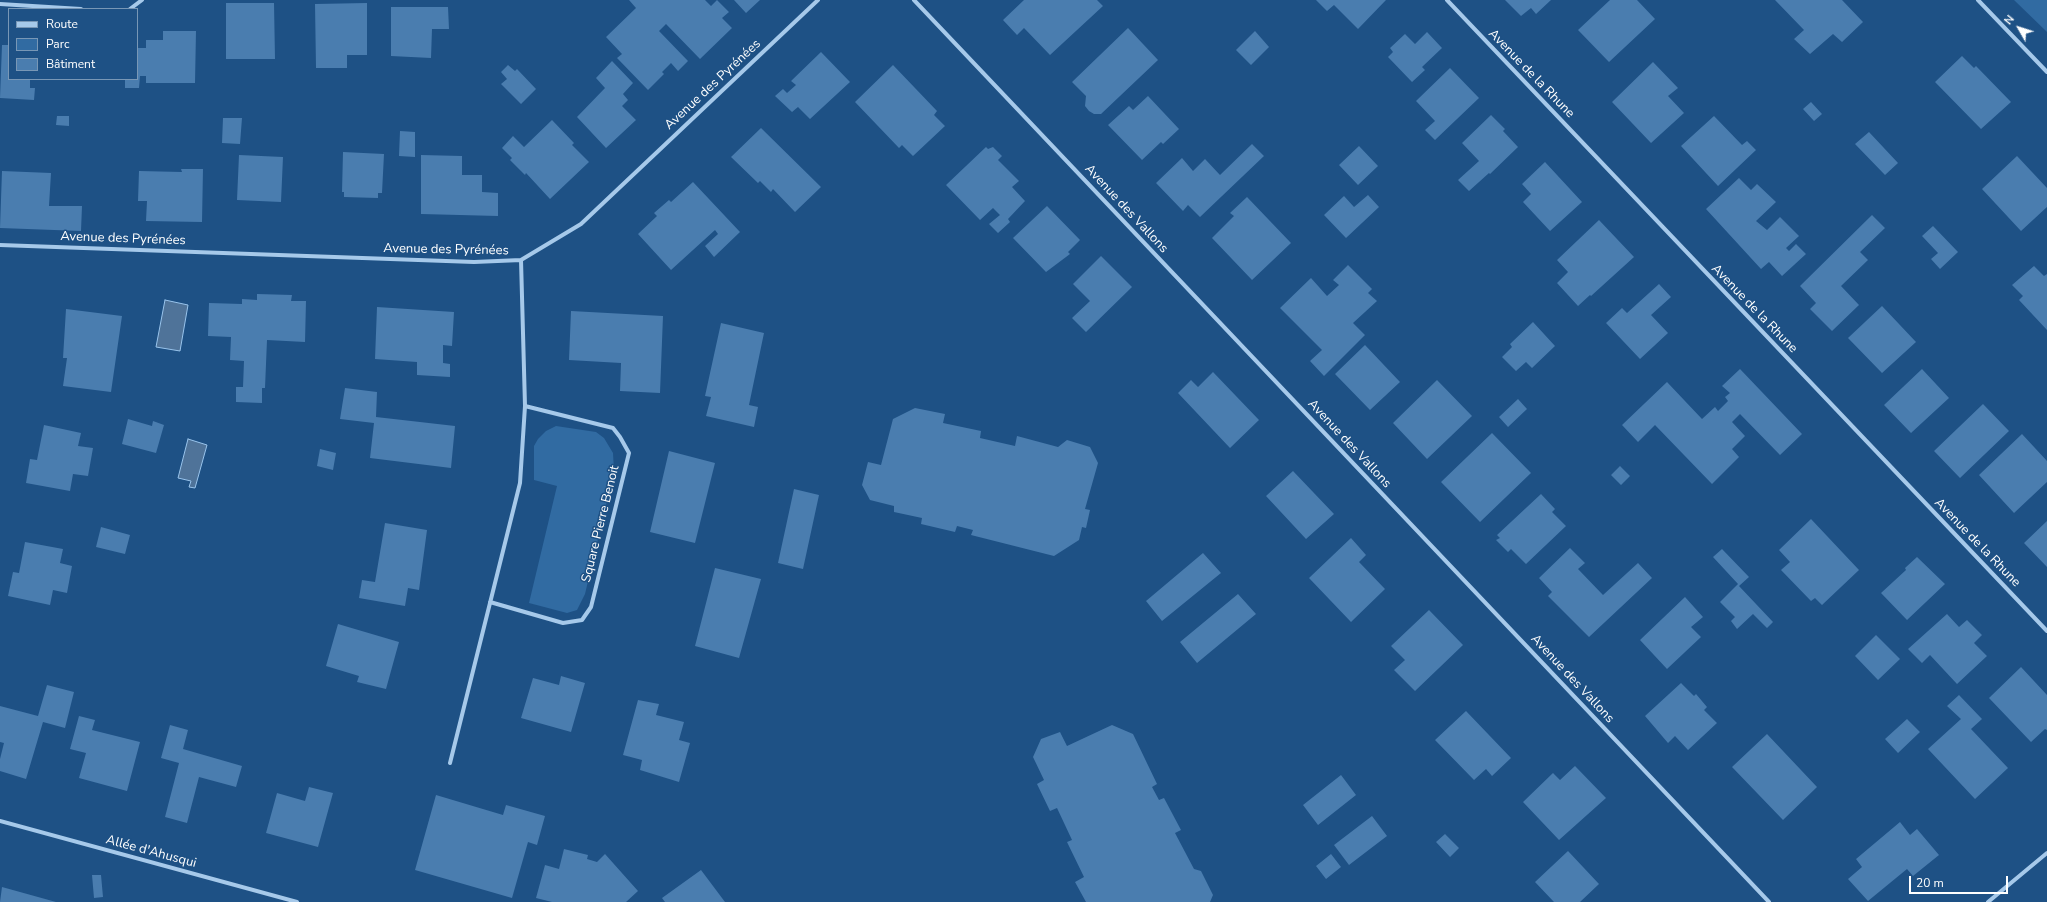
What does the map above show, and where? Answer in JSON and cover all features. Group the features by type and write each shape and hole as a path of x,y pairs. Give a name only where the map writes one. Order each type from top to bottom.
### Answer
{"street":[{"path":"131,8 142,0"},
{"name":"Avenue des Pyrénées","path":"0,245 474,262 521,260 581,224 818,0"},
{"name":"Avenue des Vallons","path":"914,0 1769,902"},
{"name":"Avenue de la Rhune","path":"1447,0 2047,631"},
{"path":"1978,0 2047,72"},
{"path":"0,4 65,8"},
{"path":"450,763 520,484 525,406 521,260"},
{"name":"Square Pierre Benoit","path":"490,602 563,623 582,620 591,607 629,453 613,428 525,406"},
{"name":"Allée d'Ahusqui","path":"0,821 297,902"},
{"path":"1988,902 2047,853"}],"green space":[{"path":"2014,0 2047,0 2047,32"},
{"path":"556,426 596,432 604,438 613,453 614,471 585,594 577,610 567,613 529,603 557,486 534,480 534,446 538,439 546,431"}],"shaded area":[{"path":"165,300 188,305 180,351 156,347"},
{"path":"188,439 207,445 195,488 189,487 191,481 178,478"}],"building":[{"path":"629,0 705,0 711,6 717,0 729,12 722,18 732,28 700,59 666,24 659,31 688,61 678,71 671,63 662,72 664,74 648,90 617,58 622,54 606,37 636,8"},
{"path":"734,0 760,0 746,13"},
{"path":"1024,0 1097,0 1103,6 1050,55 1024,28 1017,35 1003,20"},
{"path":"1316,0 1386,0 1358,29 1334,5 1327,11"},
{"path":"1505,0 1551,0 1536,14 1531,8 1521,16"},
{"path":"1610,0 1637,0 1655,19 1609,62 1578,30"},
{"path":"1775,0 1842,0 1863,22 1842,42 1833,34 1810,54 1794,39 1804,30"},
{"path":"226,3 274,3 275,59 226,59"},
{"path":"367,3 367,55 347,55 347,68 316,68 315,4"},
{"path":"391,7 448,7 449,29 432,29 431,58 391,56"},
{"path":"1128,28 1158,60 1101,114 1094,114 1085,106 1086,96 1072,82"},
{"path":"163,31 196,31 195,83 146,83 146,76 140,76 139,88 125,88 125,80 138,80 138,48 146,48 146,40 163,40"},
{"path":"1255,31 1269,47 1251,65 1236,50"},
{"path":"1427,32 1442,48 1422,67 1425,70 1412,82 1388,57 1393,52 1390,48 1405,34 1415,44"},
{"path":"2,45 8,45 8,80 30,80 30,88 35,88 34,100 0,98"},
{"path":"821,52 850,82 810,119 798,107 792,112 775,96 783,89 787,93 796,85 791,81"},
{"path":"1962,56 1974,68 1976,66 2011,102 1981,129 1935,82"},
{"path":"612,61 633,83 623,94 628,100 622,106 636,120 606,148 577,117 605,88 596,78"},
{"path":"1653,62 1678,88 1668,96 1684,113 1651,143 1612,102"},
{"path":"508,65 515,71 517,69 536,89 521,104 501,84 507,79 501,72"},
{"path":"893,65 937,111 934,115 945,126 913,156 902,145 899,148 855,102"},
{"path":"1450,68 1479,98 1435,140 1425,130 1435,121 1416,101"},
{"path":"1148,96 1179,129 1163,144 1161,142 1142,160 1108,125 1129,106 1133,110"},
{"path":"1811,102 1822,114 1814,121 1803,109"},
{"path":"1491,115 1505,129 1503,131 1518,147 1490,174 1489,173 1469,191 1458,180 1479,161 1462,143"},
{"path":"57,116 69,116 69,126 56,125"},
{"path":"1714,116 1742,145 1747,141 1756,150 1718,186 1681,146"},
{"path":"223,118 242,118 240,144 222,143"},
{"path":"552,120 574,143 572,145 589,162 550,199 526,173 525,175 510,160 512,158 502,148 513,136 524,147"},
{"path":"761,128 821,187 795,212 773,189 771,192 760,181 758,183 731,157"},
{"path":"400,131 415,132 415,157 399,156"},
{"path":"1869,132 1898,163 1885,175 1855,144"},
{"path":"1252,144 1264,156 1200,217 1188,205 1183,211 1156,183 1182,158 1193,171 1205,159 1220,175"},
{"path":"1359,146 1378,166 1358,185 1339,165"},
{"path":"986,147 988,149 993,147 1002,156 998,160 1019,181 1012,187 1025,201 1008,219 1010,222 998,233 989,224 1000,215 993,208 980,220 946,185"},
{"path":"343,152 384,154 382,193 378,193 378,198 344,197 344,192 342,192"},
{"path":"239,155 283,157 281,202 237,200"},
{"path":"421,155 462,156 462,175 482,175 482,192 498,193 498,216 421,214"},
{"path":"2017,156 2047,188 2047,207 2021,231 1982,189"},
{"path":"1545,162 1582,202 1550,231 1523,202 1531,194 1522,184"},
{"path":"181,169 203,169 202,222 146,221 147,201 138,201 139,171 182,172"},
{"path":"2,171 51,173 49,206 82,206 81,231 0,228"},
{"path":"1739,178 1751,190 1757,184 1776,202 1756,221 1767,230 1780,217 1799,236 1786,248 1789,251 1796,244 1806,254 1782,276 1769,262 1761,269 1706,209"},
{"path":"693,182 740,232 714,257 705,246 718,234 715,230 671,270 638,234 657,216 654,213 669,200 671,202"},
{"path":"1368,195 1379,207 1346,238 1324,215 1344,196 1354,207"},
{"path":"1247,197 1291,243 1252,280 1212,238 1234,216 1230,213"},
{"path":"1047,206 1080,240 1068,252 1070,254 1046,272 1013,238"},
{"path":"1872,215 1885,228 1860,252 1868,260 1841,286 1859,305 1832,331 1810,309 1816,303 1800,286"},
{"path":"1599,220 1634,257 1578,306 1557,283 1568,272 1557,260"},
{"path":"1933,226 1958,252 1940,269 1931,259 1938,253 1922,236"},
{"path":"1101,256 1132,287 1086,332 1072,318 1090,301 1073,284"},
{"path":"1348,265 1372,289 1368,293 1377,301 1353,323 1365,335 1324,376 1310,361 1322,350 1280,308 1311,278 1327,296 1339,285 1333,280"},
{"path":"2034,266 2044,276 2047,274 2047,330 2019,300 2023,296 2012,285"},
{"path":"1659,284 1671,297 1651,315 1668,333 1640,359 1606,323 1622,308 1627,313"},
{"path":"257,294 292,295 291,301 306,301 305,342 267,340 265,388 262,388 262,403 236,402 236,387 243,387 244,361 230,360 231,337 208,336 209,303 242,304 242,299 257,300"},
{"path":"1882,306 1916,342 1882,373 1848,338"},
{"path":"377,307 454,312 452,346 443,345 443,363 450,364 450,377 417,375 417,362 375,359"},
{"path":"66,309 122,316 111,392 63,386 67,358 63,358"},
{"path":"571,311 663,316 660,393 620,391 621,363 569,360"},
{"path":"1533,322 1555,346 1532,368 1526,362 1516,371 1502,357 1512,347 1510,344"},
{"path":"721,323 764,333 749,405 758,407 754,427 706,416 711,397 705,396"},
{"path":"1365,345 1400,382 1370,410 1335,374"},
{"path":"1740,369 1802,434 1780,455 1740,414 1732,422 1745,436 1732,449 1739,457 1712,484 1655,425 1638,442 1622,425 1667,382 1702,419 1715,407 1718,411 1728,401 1725,397 1730,393 1722,386"},
{"path":"1922,369 1949,398 1911,433 1884,405"},
{"path":"1213,372 1259,420 1230,448 1178,393 1191,380 1198,387"},
{"path":"1437,380 1472,416 1427,459 1393,423"},
{"path":"345,388 377,392 376,417 455,426 451,468 370,458 374,423 340,419"},
{"path":"1518,399 1527,409 1508,427 1499,417"},
{"path":"1983,404 2009,431 1960,478 1934,451"},
{"path":"915,408 945,414 943,423 981,431 980,438 1015,446 1017,436 1058,447 1067,440 1090,447 1098,463 1085,509 1090,510 1086,528 1082,527 1079,540 1054,556 971,535 973,530 957,526 955,532 921,524 922,518 894,512 894,506 870,500 862,485 868,462 881,465 893,419"},
{"path":"128,419 152,426 153,421 164,425 156,453 122,444"},
{"path":"44,425 81,433 78,446 93,448 88,476 73,474 70,491 26,483 30,459 37,460"},
{"path":"1492,433 1531,473 1480,522 1441,482"},
{"path":"2022,434 2047,461 2047,482 2014,513 1979,475"},
{"path":"320,449 336,453 333,470 317,466"},
{"path":"669,451 715,463 695,543 650,532"},
{"path":"1620,466 1630,476 1621,485 1611,475"},
{"path":"1293,471 1334,514 1306,539 1266,496"},
{"path":"794,489 819,495 803,569 778,563"},
{"path":"1541,494 1555,509 1552,512 1566,526 1526,564 1511,549 1508,552 1496,540 1500,538 1497,535"},
{"path":"1811,519 1859,570 1822,605 1815,598 1811,601 1781,570 1790,562 1779,550"},
{"path":"2047,521 2047,567 2024,543"},
{"path":"385,523 427,530 419,590 408,588 405,606 359,598 362,580 375,582"},
{"path":"101,527 130,535 125,554 96,547"},
{"path":"1351,538 1366,555 1359,562 1385,589 1351,622 1309,578"},
{"path":"25,542 63,549 60,563 72,566 67,593 53,590 50,605 8,596 13,572 19,573"},
{"path":"1570,548 1585,563 1578,569 1603,595 1638,563 1652,578 1589,637 1548,596 1552,592 1539,578"},
{"path":"1722,549 1749,577 1739,586 1773,622 1767,628 1753,614 1737,629 1731,621 1735,617 1720,602 1738,584 1713,557"},
{"path":"1203,553 1221,573 1162,621 1146,601"},
{"path":"1917,557 1945,584 1907,620 1881,593 1906,570 1905,568"},
{"path":"715,568 761,579 739,658 695,646"},
{"path":"1238,594 1256,614 1197,663 1180,642"},
{"path":"1685,597 1703,617 1691,627 1701,637 1667,669 1640,640"},
{"path":"1429,610 1463,645 1415,691 1394,670 1405,660 1391,646"},
{"path":"1947,614 1959,627 1967,620 1982,635 1974,643 1987,656 1957,684 1930,655 1922,663 1908,649"},
{"path":"338,624 399,642 386,689 357,682 359,676 326,666"},
{"path":"1876,635 1900,659 1878,680 1855,656"},
{"path":"2021,667 2047,695 2047,730 2045,729 2031,742 1989,698"},
{"path":"561,676 585,683 571,732 521,718 533,678 559,685"},
{"path":"1681,683 1694,696 1696,694 1707,707 1704,710 1717,723 1688,750 1675,736 1668,743 1645,716"},
{"path":"47,685 74,692 65,728 43,722 26,779 0,771 0,759 4,743 0,742 0,706 38,716"},
{"path":"1959,695 1982,719 1971,729 2008,768 1975,799 1928,749 1961,719 1947,706"},
{"path":"638,700 659,704 656,715 684,722 679,740 690,743 679,782 640,770 642,760 623,755"},
{"path":"1466,711 1511,758 1492,776 1486,769 1474,780 1435,740"},
{"path":"79,716 95,720 92,730 140,742 127,791 79,778 86,753 70,749"},
{"path":"1907,719 1920,732 1898,753 1885,739"},
{"path":"170,725 188,730 183,749 242,766 236,787 199,777 187,823 165,817 179,763 161,758"},
{"path":"1112,725 1133,734 1157,784 1152,787 1159,800 1164,798 1181,830 1175,833 1194,869 1201,871 1213,895 1210,902 1086,902 1075,882 1084,877 1067,842 1072,840 1057,808 1050,811 1037,784 1044,780 1033,757 1041,739 1060,732 1067,746"},
{"path":"1767,734 1817,787 1783,820 1732,767"},
{"path":"1575,766 1606,798 1559,840 1523,802 1553,773 1560,780"},
{"path":"1341,775 1356,795 1318,825 1303,805"},
{"path":"309,787 333,793 318,847 266,833 277,793 305,801"},
{"path":"436,795 503,815 506,805 545,816 537,845 528,842 512,898 415,870"},
{"path":"1372,816 1387,836 1349,865 1334,845"},
{"path":"1900,822 1910,835 1917,829 1939,855 1913,876 1907,869 1868,901 1848,879 1862,867 1856,859"},
{"path":"1445,834 1459,848 1450,857 1436,842"},
{"path":"564,849 588,855 587,859 597,862 605,854 638,891 626,902 552,902 536,898 545,865 559,869"},
{"path":"1568,851 1599,884 1580,902 1554,902 1535,882"},
{"path":"1331,854 1341,867 1326,879 1316,866"},
{"path":"701,870 725,902 665,902 662,898"},
{"path":"92,875 101,875 103,897 94,898"},
{"path":"2,887 56,902 0,902"}]}
